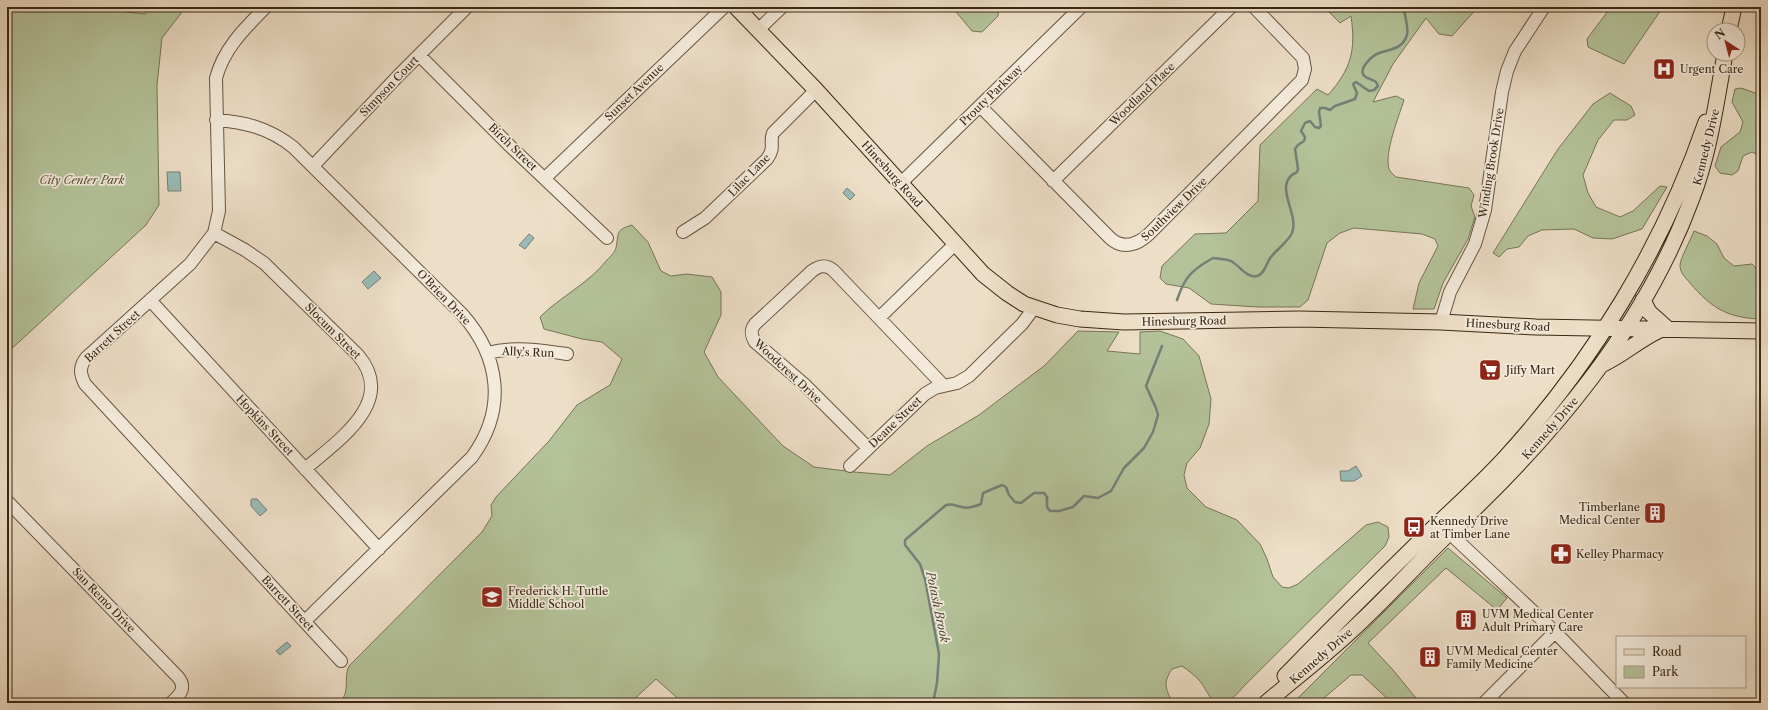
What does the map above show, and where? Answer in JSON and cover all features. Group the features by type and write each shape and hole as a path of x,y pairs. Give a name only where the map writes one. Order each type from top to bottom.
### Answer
{"main road":[{"name":"Hinesburg Road","path":"736,7 816,90 955,244 995,284 1015,299 1034,308 1069,318 1124,322 1252,320 1441,322 1572,328 1761,331"},
{"path":"1731,22 1734,7"},
{"name":"Kennedy Drive","path":"1260,703 1338,620 1444,528 1502,483 1554,426 1601,365 1643,300 1669,253 1695,191 1712,131 1724,62"},
{"name":"Kennedy Drive","path":"1266,703 1350,632 1444,528 1559,394 1605,328 1640,272 1666,221 1691,162 1721,77"},
{"path":"1601,365 1617,358 1642,339 1665,329 1649,312 1643,300"},
{"path":"1572,328 1580,334 1591,349"}],"street":[{"name":"Barrett Street","path":"266,7 233,41 221,62 217,74 215,86 219,211 214,233 190,264 86,358 81,367 82,378 341,661"},
{"name":"Simpson Court","path":"313,166 467,7"},
{"name":"Sunset Avenue","path":"545,178 724,7"},
{"path":"755,27 771,7"},
{"path":"755,27 782,7"},
{"name":"Prouty Parkway","path":"901,184 1081,7"},
{"name":"Woodland Place","path":"1054,181 1231,7"},
{"name":"Southview Drive","path":"980,106 1114,241 1121,245 1135,244 1149,234 1298,85 1304,75 1305,69 1303,58 1254,7"},
{"name":"Winding Brook Drive","path":"1441,322 1450,292 1471,253 1485,210 1502,92 1511,60 1519,43 1544,7"},
{"name":"Birch Street","path":"419,55 607,238"},
{"name":"Lilac Lane","path":"683,232 705,218 767,159 773,146 773,133 816,90"},
{"name":"O'Brien Drive","path":"216,120 244,123 271,132 293,146 462,314 478,334 488,353 493,375 494,401 490,422 482,442 472,457 305,621"},
{"name":"Slocum Street","path":"214,233 245,250 264,263 358,355 369,372 371,394 364,411 349,430 305,469"},
{"path":"879,318 955,244"},
{"name":"Woodcrest Drive","path":"868,448 804,384 755,342 751,334 751,330 755,324 812,271 821,266 825,266 833,270 943,385"},
{"name":"Hopkins Street","path":"150,300 379,549"},
{"name":"Deane Street","path":"850,466 921,396 929,390 943,385 957,383 969,376 1022,324 1034,308"},
{"name":"Ally's Run","path":"488,353 509,349 543,350 567,354"},
{"name":"San Remo Drive","path":"7,501 178,676 183,685 182,691 171,703"},
{"path":"1444,528 1555,632 1624,703"},
{"path":"1484,703 1555,632"}],"green space":[{"name":"City Center Park","path":"13,7 81,7 145,14 152,7 186,7 162,38 157,85 159,205 146,225 7,353 7,14 13,10"},
{"path":"952,7 999,7 998,16 982,32 972,31"},
{"path":"1324,7 1478,7 1452,36 1439,34 1426,18 1393,64 1373,102 1396,96 1404,100 1390,144 1388,162 1389,169 1396,177 1469,188 1474,195 1471,206 1475,217 1468,239 1443,283 1434,309 1413,309 1419,283 1438,246 1435,239 1422,234 1354,228 1340,233 1327,243 1308,300 1300,307 1258,307 1211,304 1189,288 1166,284 1160,278 1162,266 1195,234 1226,233 1258,201 1260,145 1317,89 1328,95 1342,77 1347,68 1352,50 1353,39 1351,16 1340,23"},
{"path":"1611,7 1633,7 1635,9 1642,7 1663,7 1624,64 1588,47 1587,39"},
{"path":"1741,88 1761,95 1761,156 1752,152 1743,156 1738,171 1732,175 1720,173 1715,166 1721,147 1740,132 1743,122 1732,102 1735,89"},
{"path":"1610,93 1631,106 1635,115 1627,120 1614,120 1598,140 1583,175 1588,193 1596,207 1620,217 1633,211 1660,186 1667,187 1642,229 1612,239 1593,238 1574,229 1542,230 1528,236 1519,247 1507,249 1499,257 1493,253 1558,149 1593,104"},
{"path":"632,225 648,242 661,271 671,276 687,274 712,277 721,292 721,315 704,352 718,377 783,446 814,467 890,475 927,446 979,415 1044,366 1078,331 1119,332 1107,351 1140,354 1140,332 1160,331 1183,339 1199,356 1211,399 1209,424 1200,448 1187,463 1184,475 1187,488 1206,507 1237,520 1260,544 1273,577 1282,587 1289,588 1298,584 1366,525 1378,522 1388,527 1389,537 1385,546 1234,697 1224,702 1214,701 1199,680 1182,666 1172,669 1166,682 1168,693 1173,703 683,703 656,679 630,703 339,703 345,694 347,671 349,666 482,532 492,516 491,505 496,497 549,441 577,405 610,385 622,359 602,342 582,339 544,329 540,317 600,268 615,251 620,231"},
{"path":"1694,231 1707,236 1717,244 1724,258 1734,266 1752,264 1761,273 1761,319 1730,314 1721,310 1705,299 1685,277 1681,270 1680,262"},
{"path":"1448,548 1507,598 1497,610 1446,568 1368,643 1393,670 1420,703 1392,703 1362,675 1351,675 1318,703 1293,703"}],"water":[{"path":"167,172 180,172 181,191 168,191"},
{"path":"847,188 855,195 850,200 843,193"},
{"path":"529,234 534,238 525,249 519,245"},
{"path":"374,271 381,278 368,289 362,282"},
{"path":"1356,466 1362,476 1354,481 1341,481 1340,471 1348,471"},
{"path":"252,499 257,499 267,510 260,516 251,506"},
{"path":"287,642 291,646 280,655 276,651"}],"waterway":[{"name":"Potash Brook","path":"1177,300 1183,285 1190,274 1213,258 1231,261 1246,274 1253,276 1260,275 1264,271 1269,259 1292,233 1293,225 1286,184 1290,177 1297,172 1298,169 1295,149 1304,141 1305,137 1301,131 1305,123 1310,121 1315,127 1319,128 1321,126 1319,112 1320,108 1330,110 1335,106 1355,99 1357,93 1353,84 1356,82 1369,91 1374,90 1378,86 1375,81 1364,76 1363,68 1374,56 1399,46 1405,40 1407,28 1404,7"},
{"name":"Potash Brook","path":"933,703 937,683 939,654 925,579 920,564 905,545 905,540 946,505 952,504 966,508 979,505 981,504 983,493 1002,485 1006,487 1009,495 1015,502 1021,503 1034,493 1044,493 1047,497 1047,507 1050,511 1059,511 1073,507 1084,496 1098,498 1111,491 1124,468 1144,448 1153,432 1158,415 1146,386 1162,346"}],"place":[{"name":"Urgent Care","path":"1664,69"},
{"name":"Jiffy Mart","path":"1490,370"},
{"name":"Timberlane Medical Center","path":"1655,513"},
{"name":"Kennedy Drive at Timber Lane","path":"1414,527"},
{"name":"Kelley Pharmacy","path":"1561,554"},
{"name":"Frederick H. Tuttle Middle School","path":"492,597"},
{"name":"UVM Medical Center Adult Primary Care","path":"1466,620"},
{"name":"UVM Medical Center Family Medicine","path":"1430,657"}]}
